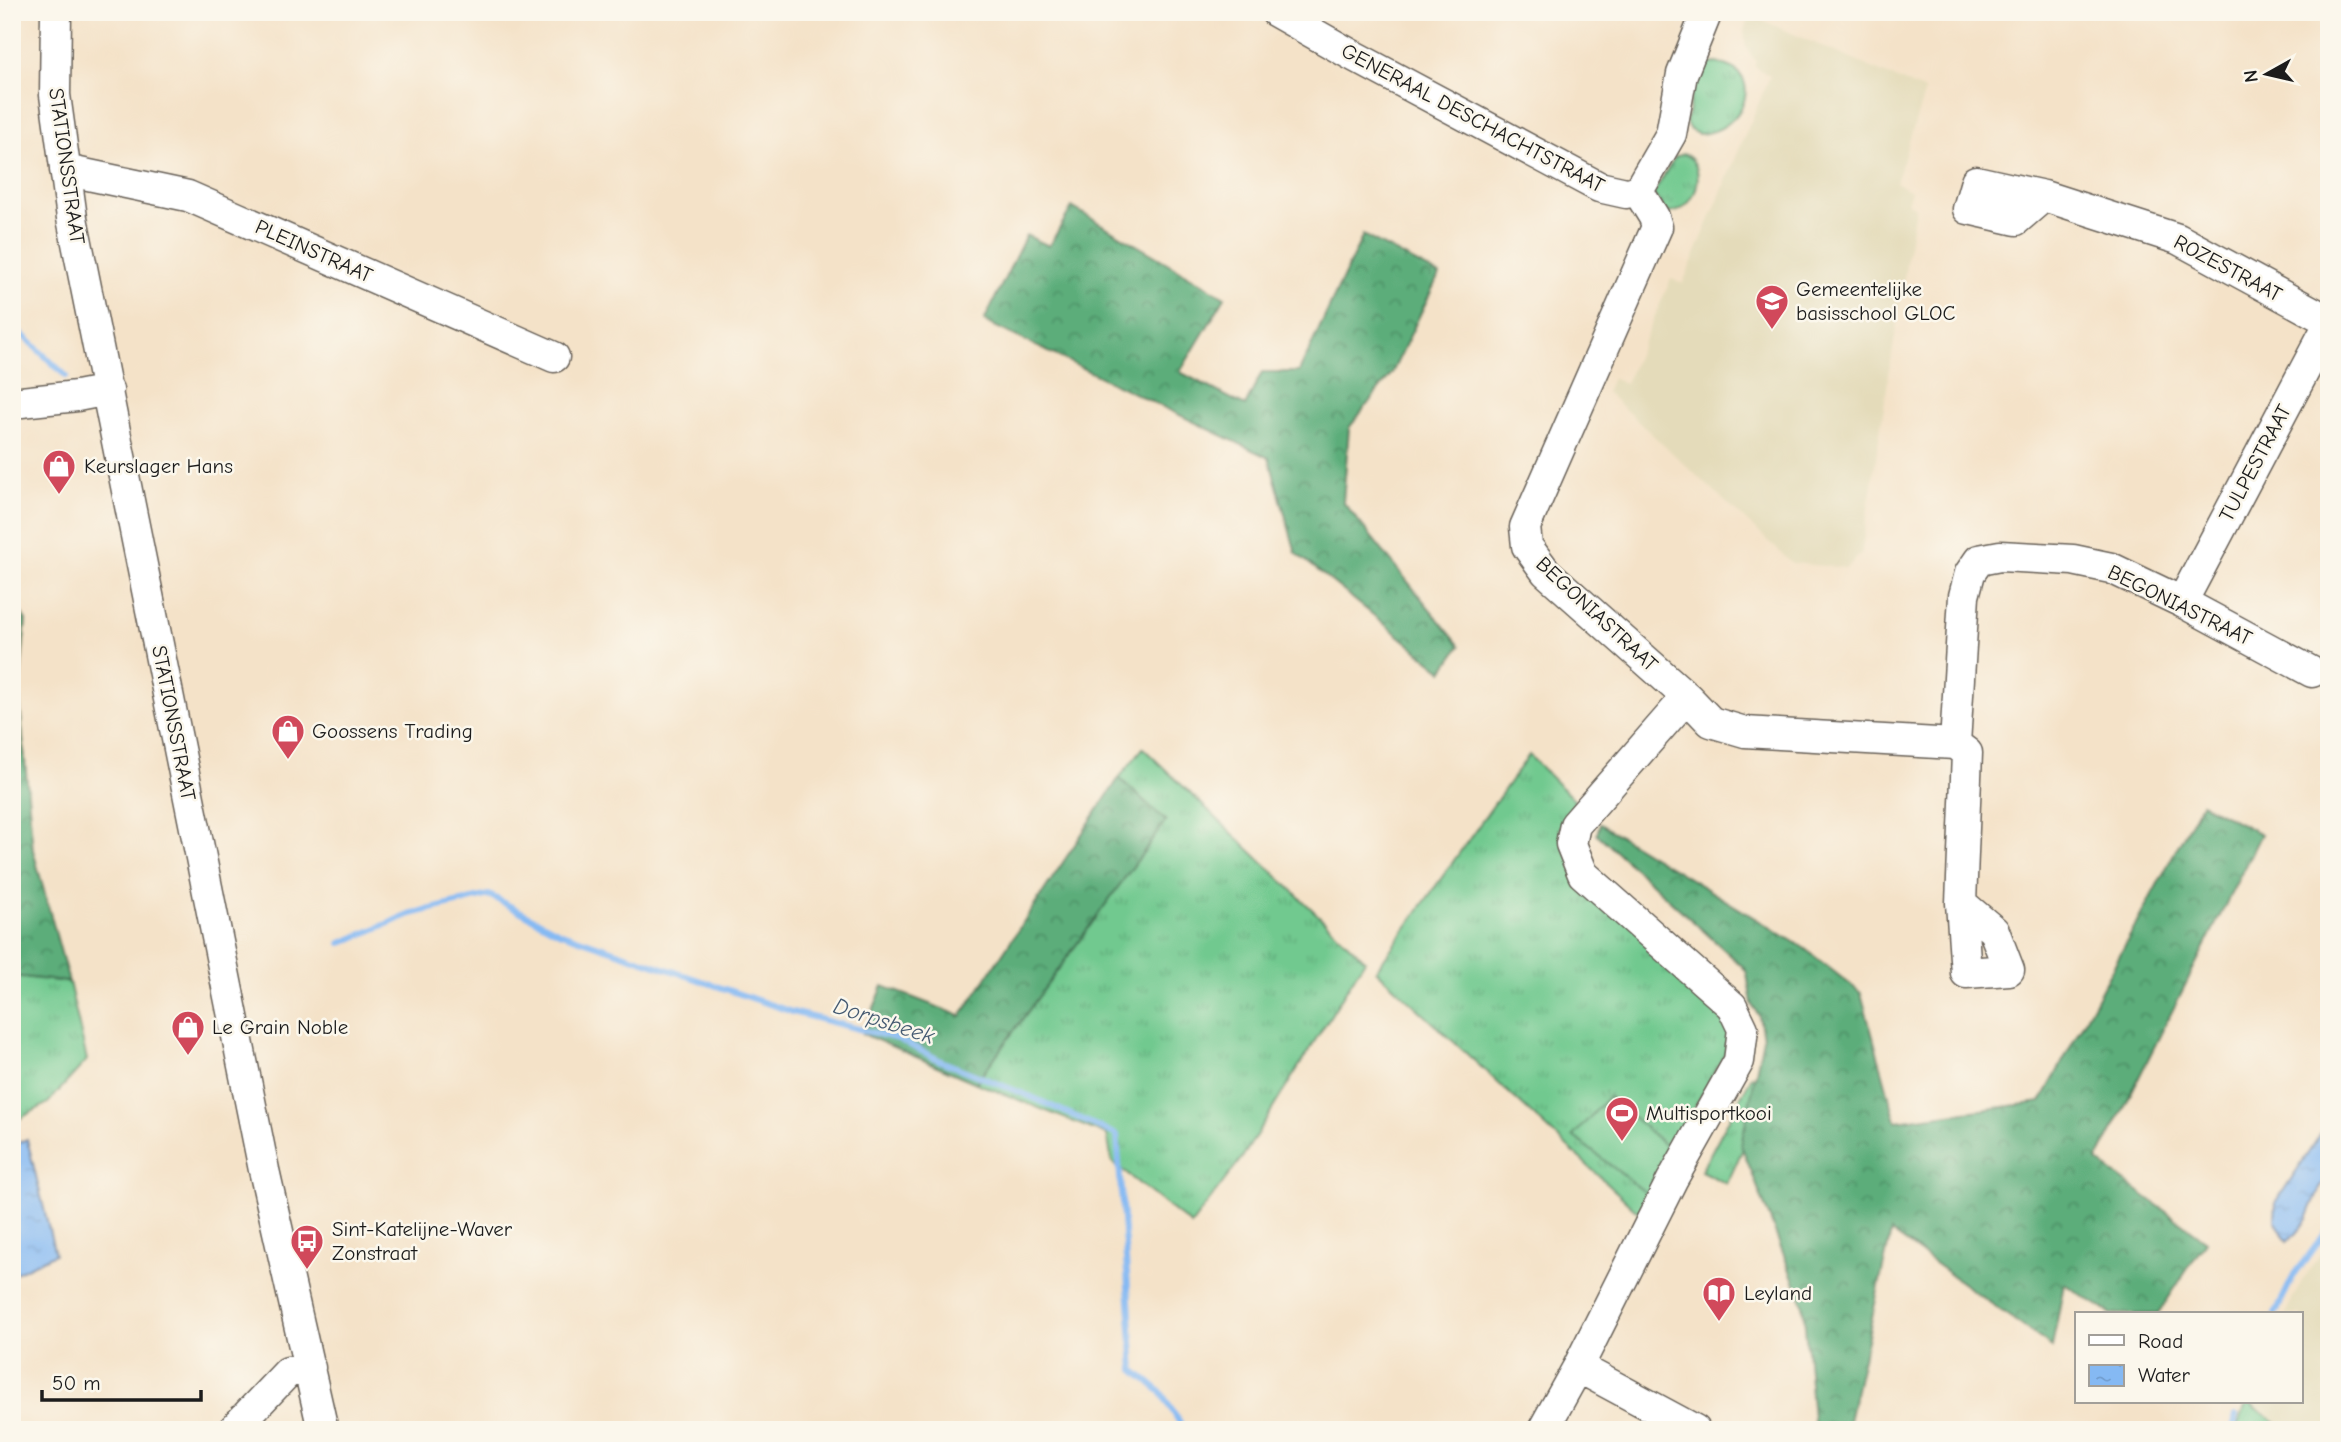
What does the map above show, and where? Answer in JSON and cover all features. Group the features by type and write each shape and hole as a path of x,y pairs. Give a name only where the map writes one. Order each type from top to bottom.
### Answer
{"street":[{"name":"STATIONSSTRAAT","path":"56,12 55,95 72,218 261,1157 323,1430"},
{"name":"GENERAAL DESCHACHTSTRAAT","path":"1276,12 1600,187 1626,193 1639,191"},
{"path":"1639,191 1671,134 1682,74 1707,12"},
{"name":"PLEINSTRAAT","path":"65,170 188,196 554,357"},
{"name":"BEGONIASTRAAT","path":"1639,191 1657,227 1525,527 1527,546 1546,572 1687,697 1711,722 1745,732 1955,744 1967,753 1961,903"},
{"name":"ROZESTRAAT","path":"2043,196 2178,239 2329,323"},
{"name":"TULPESTRAAT","path":"2182,601 2329,323"},
{"path":"12,403 108,390"},
{"name":"BEGONIASTRAAT","path":"1955,744 1964,596 1970,573 1979,560 2000,556 2073,561 2111,568 2182,601 2312,672"},
{"path":"1547,1428 1672,1180 1739,1061 1744,1030 1732,1006 1583,874 1571,844 1575,825 1687,697"},
{"path":"1578,1367 1695,1430"},
{"path":"233,1430 288,1372 310,1368"}],"shaded area":[{"name":"Gemeentelijke basisschool GLOC","path":"1750,15 1925,91 1896,182 1911,191 1907,202 1915,207 1861,554 1846,568 1792,563 1606,392 1612,378 1625,384 1671,279 1683,283 1770,76 1754,66 1756,62 1746,47 1744,30"},
{"path":"2329,1242 2329,1430 2290,1430 2255,1404 2302,1404 2302,1312 2286,1312 2302,1281"}],"green space":[{"path":"1716,63 1732,68 1742,77 1746,88 1744,101 1738,113 1728,123 1714,131 1698,134 1690,130 1686,123 1696,71 1707,64"},
{"path":"1683,154 1691,159 1696,167 1696,187 1686,205 1667,213 1653,194 1675,157"},
{"path":"1072,207 1225,297 1180,372 1245,406 1262,372 1299,372 1363,235 1439,275 1392,373 1349,428 1343,502 1460,646 1443,671 1296,553 1269,458 984,321 1026,235 1049,246"},
{"path":"12,599 26,620 19,693 33,850 69,982 12,976"},
{"path":"1143,748 1365,960 1244,1155 1191,1225 1112,1162 1107,1135 976,1083 1165,822 1119,778"},
{"path":"1529,755 1575,801 1559,830 1719,1008 1728,1030 1726,1052 1670,1150 1609,1096 1574,1136 1650,1196 1639,1213 1376,970"},
{"path":"1119,778 1166,821 976,1083 863,1034 883,986 961,1016"},
{"path":"2201,803 2261,834 2097,1161 2206,1241 2159,1312 2108,1312 2064,1284 2052,1347 1891,1232 1847,1430 1814,1430 1803,1304 1741,1145 1763,1038 1759,1016 1752,1004 1747,973 1597,834 1600,824 1804,948 1861,993 1896,1121 2041,1102"},
{"path":"12,976 69,982 87,1060 48,1103 12,1123"},
{"path":"1752,1076 1771,1087 1727,1184 1701,1171"},
{"name":"Multisportkooi","path":"1609,1096 1670,1150 1650,1196 1573,1136"},
{"path":"2246,1404 2251,1404 2287,1430 2236,1430"}],"water":[{"path":"2329,1121 2329,1174 2307,1219 2287,1242 2275,1220 2276,1202"},
{"path":"27,1139 55,1254 12,1275 12,1146"}],"waterway":[{"name":"Dorpsbeek","path":"12,325 66,376"},
{"name":"Dorpsbeek","path":"341,943 411,914 489,895 559,932 792,1012 898,1039 943,1062 1117,1135 1134,1370 1161,1392 1184,1430"},
{"path":"2276,1312 2293,1277 2329,1228"},
{"path":"2233,1430 2236,1416"}],"place":[{"name":"Gemeentelijke basisschool GLOC","path":"1772,331"},
{"name":"Keurslager Hans","path":"59,496"},
{"name":"Goossens Trading","path":"288,761"},
{"name":"Le Grain Noble","path":"188,1057"},
{"name":"Multisportkooi","path":"1622,1143"},
{"name":"Sint-Katelijne-Waver Zonstraat","path":"307,1271"},
{"name":"Leyland","path":"1719,1323"}]}
